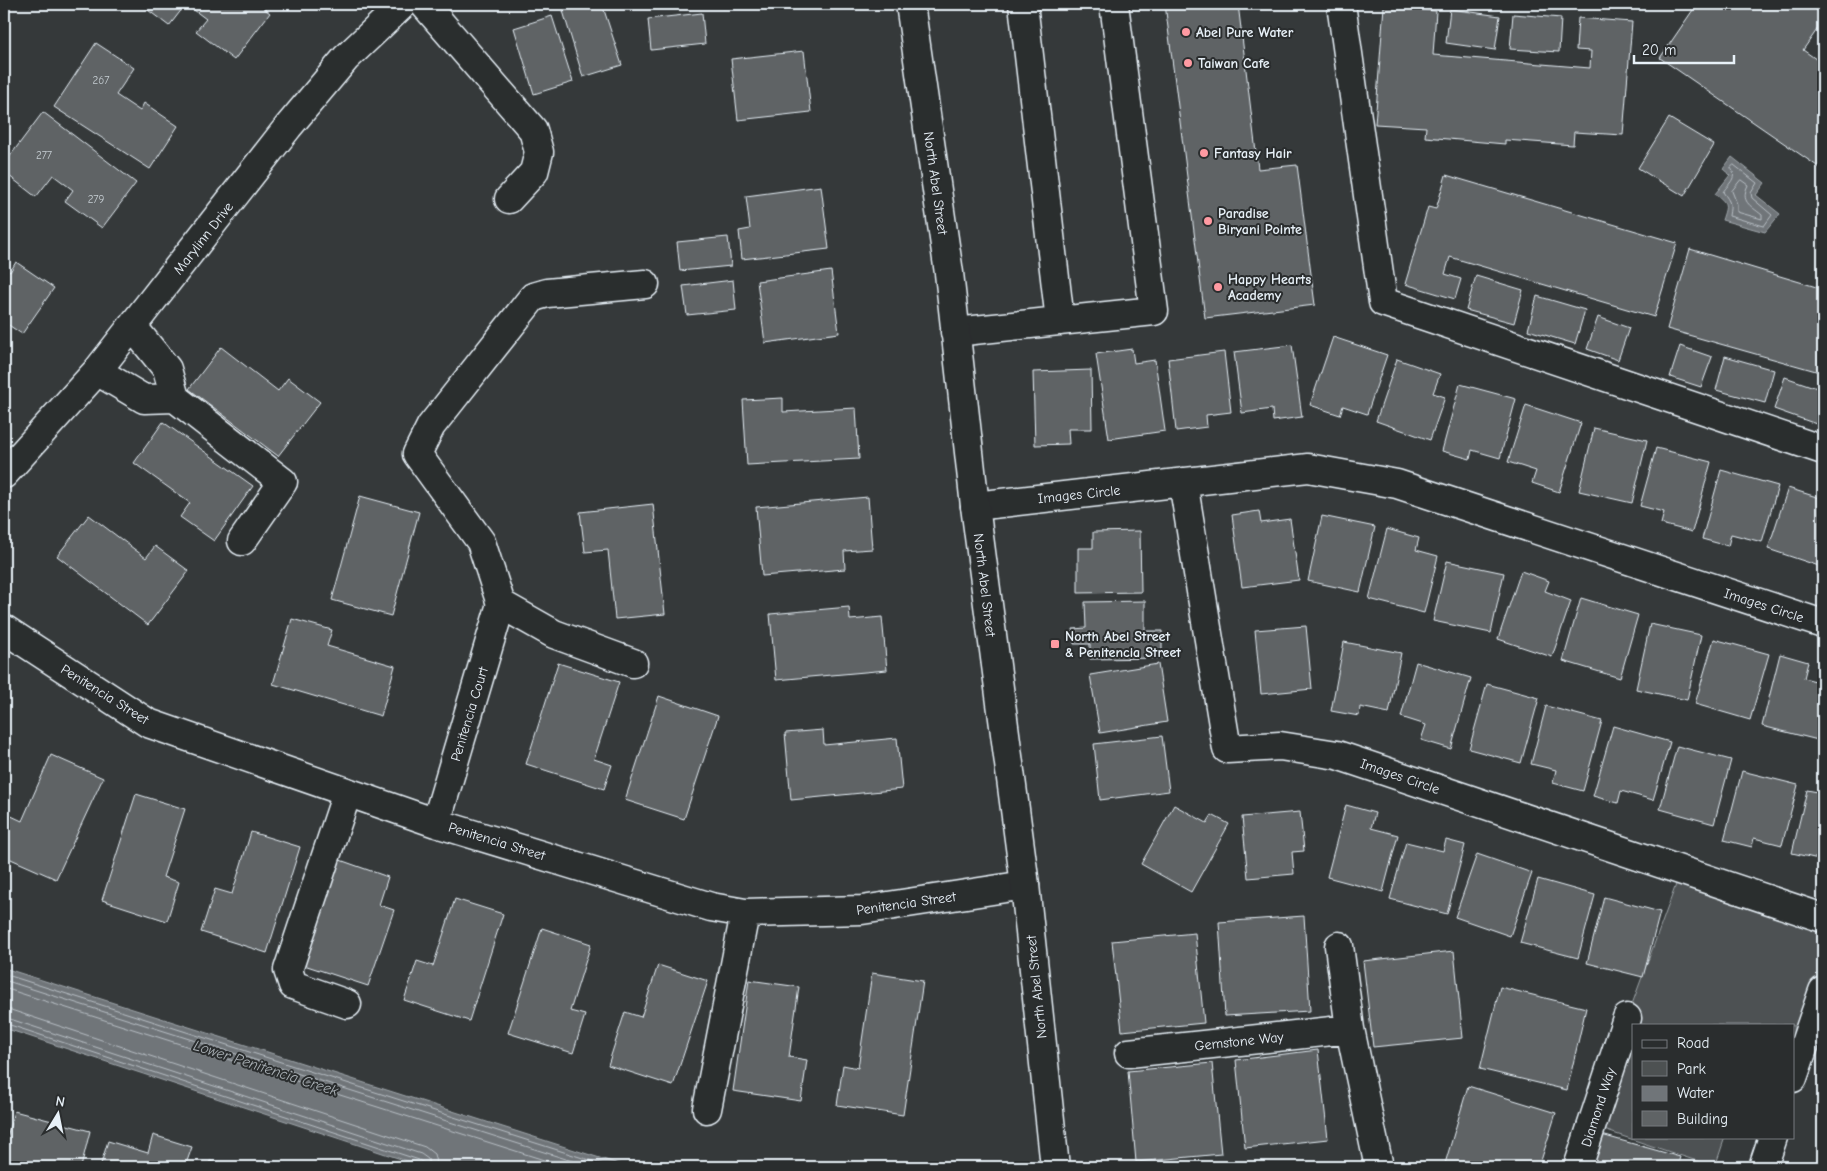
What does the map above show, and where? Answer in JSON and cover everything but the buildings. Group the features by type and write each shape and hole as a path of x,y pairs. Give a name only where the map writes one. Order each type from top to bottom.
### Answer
{"street":[{"name":"Marylinn Drive","path":"4,474 97,371 288,127 346,58 403,4"},
{"path":"424,4 533,130 539,152 534,172 509,199"},
{"name":"North Abel Street","path":"910,4 947,263 975,506 1024,885 1055,1167"},
{"path":"1023,4 1060,321"},
{"path":"955,332 1154,311 1114,4"},
{"path":"1340,4 1383,302 1823,450"},
{"path":"633,663 554,634 501,604 481,542 417,454 431,426 533,297 547,293 645,284"},
{"path":"133,327 167,369 175,398 283,482 242,541"},
{"path":"97,371 144,399 175,398"},
{"name":"Images Circle","path":"975,506 1308,468 1397,484 1823,624"},
{"name":"Images Circle","path":"1183,482 1227,749 1280,746 1337,755 1823,918"},
{"name":"Penitencia Court","path":"436,823 501,604"},
{"name":"Penitencia Street","path":"4,629 148,723 436,823 711,907 745,913 862,910 1024,885"},
{"path":"347,793 288,970 293,985 347,1004"},
{"path":"707,1109 745,913"},
{"path":"1339,946 1350,1029 1379,1167"},
{"path":"1794,1075 1823,991"},
{"name":"Diamond Way","path":"1578,1167 1627,1018"},
{"name":"Gemstone Way","path":"1129,1053 1350,1029"},
{"path":"1763,1167 1773,1138"}],"green space":[{"path":"1681,871 1823,918 1823,991 1794,1075 1794,1024 1632,1024 1632,1138 1725,1138 1715,1167 1592,1126 1627,1018"}],"water":[{"path":"1732,157 1765,183 1756,195 1780,214 1765,232 1722,220 1725,205 1715,194 1730,175 1723,169"},
{"name":"Lower Penitencia Creek","path":"4,968 628,1167 425,1167 4,1028"}],"place":[{"name":"Abel Pure Water","path":"1186,32"},
{"name":"Taiwan Cafe","path":"1188,63"},
{"name":"Fantasy Hair","path":"1204,153"},
{"name":"Paradise Biryani Pointe","path":"1208,221"},
{"name":"Happy Hearts Academy","path":"1218,287"},
{"name":"North Abel Street & Penitencia Street","path":"1055,644"}]}
